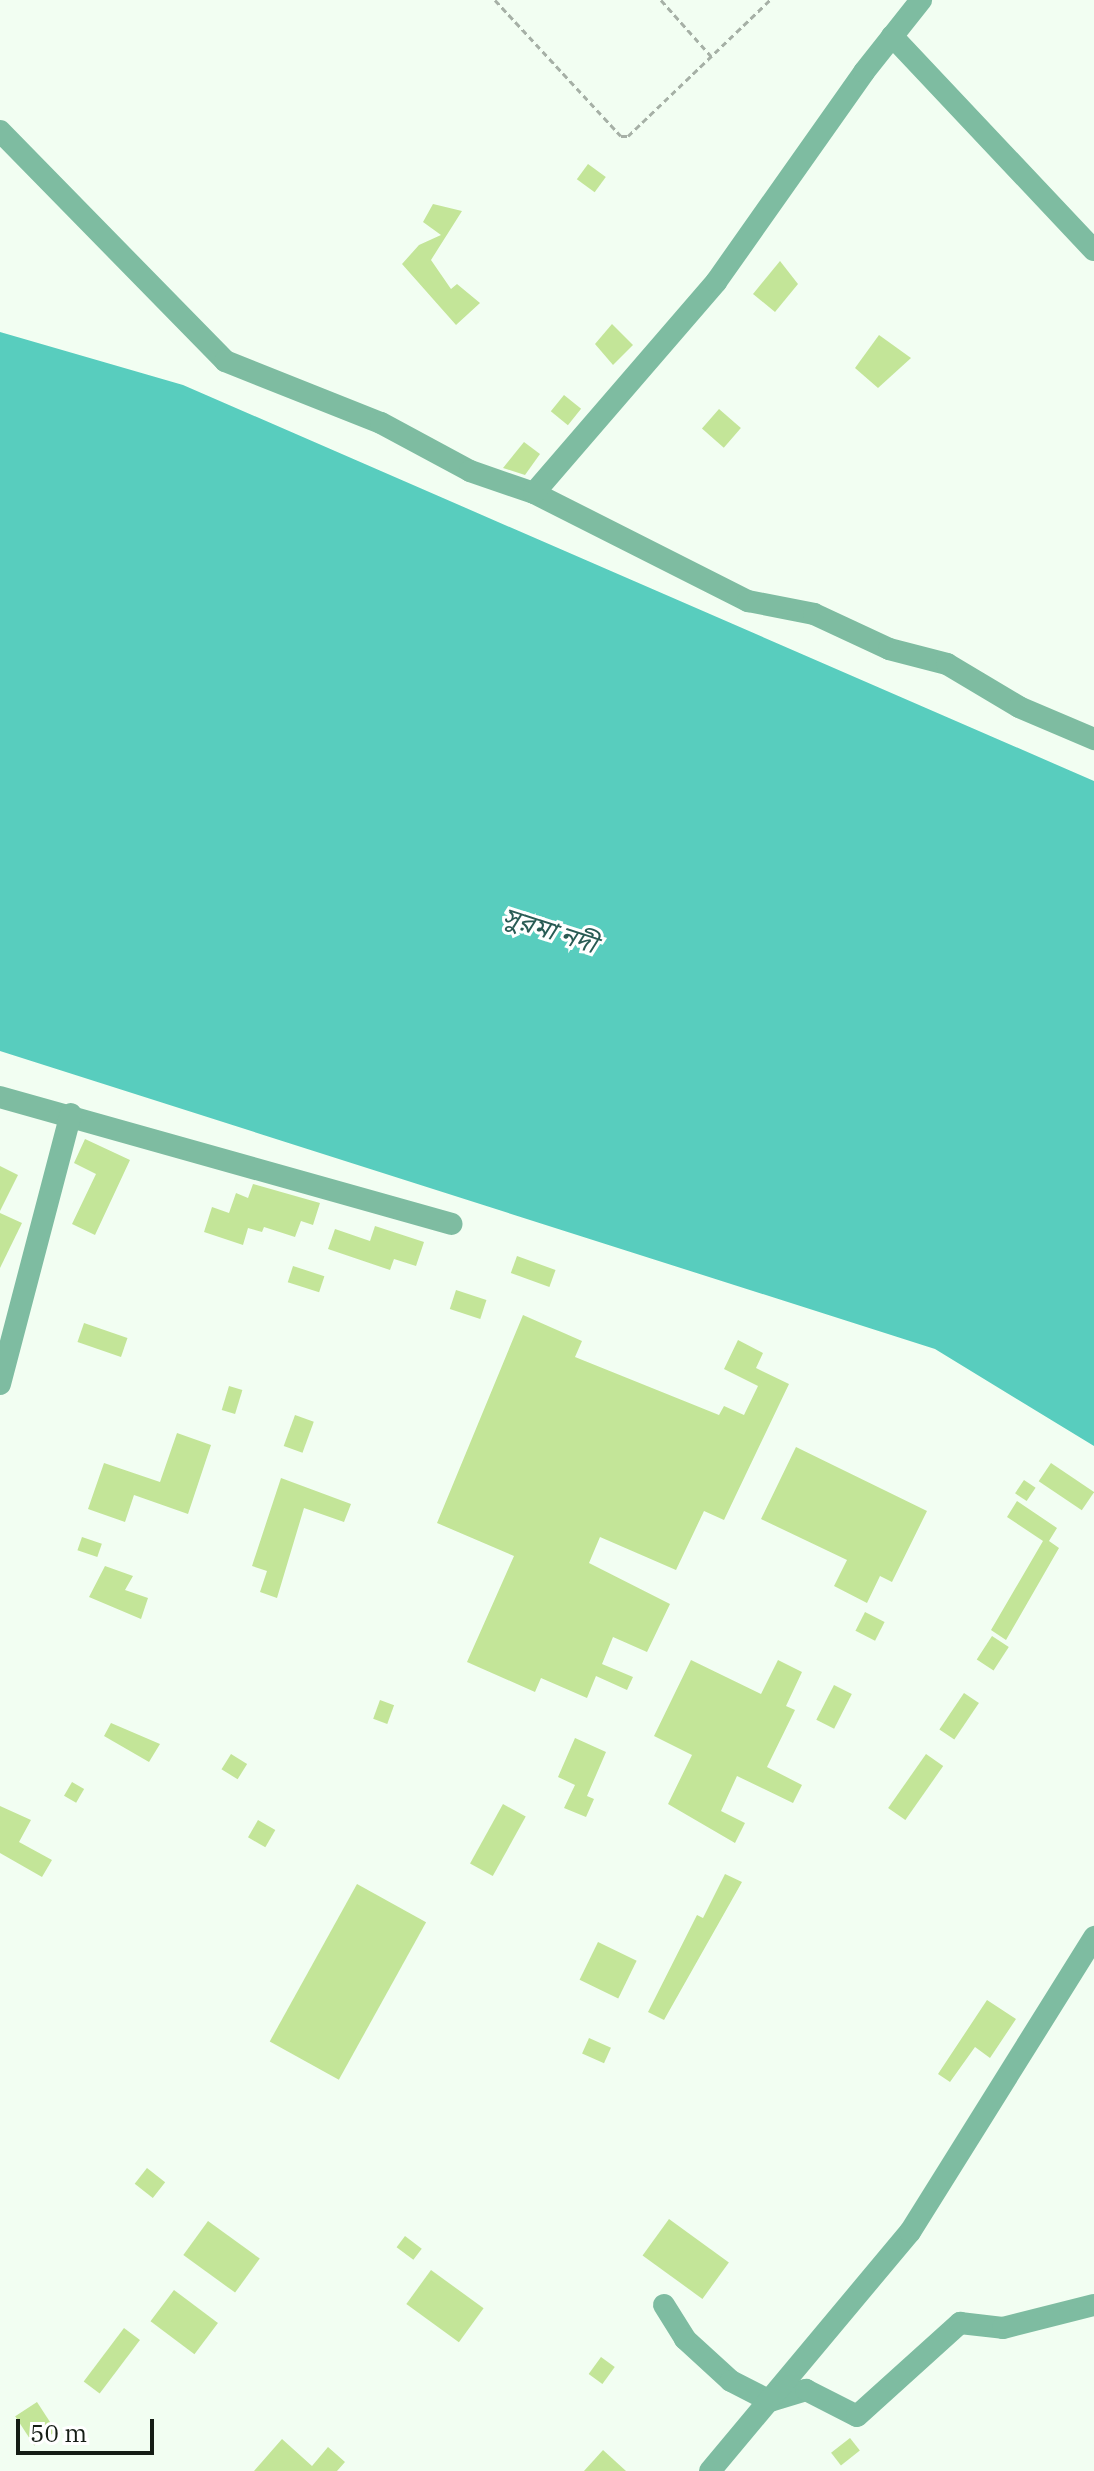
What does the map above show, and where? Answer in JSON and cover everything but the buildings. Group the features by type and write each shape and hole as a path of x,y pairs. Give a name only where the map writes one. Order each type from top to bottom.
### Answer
{"street":[{"path":"534,493 716,282 921,0"},
{"path":"892,36 1094,250"},
{"path":"0,131 225,361 381,423 470,471 534,493 748,601 814,614 889,649 947,664 1019,707 1094,739"},
{"path":"0,1097 71,1114 451,1224"},
{"path":"0,1384 71,1114"},
{"path":"710,2471 910,2232 1094,1937"},
{"path":"664,2305 685,2339 731,2381 770,2401 806,2390 857,2416 960,2323 1003,2328 1094,2305"}],"path":[{"path":"495,0 621,136 628,136 770,0"},
{"path":"661,0 711,56"}],"water":[{"name":"সুরমা নদী","path":"0,332 183,385 1094,781 1094,1446 935,1349 0,1051"}]}
